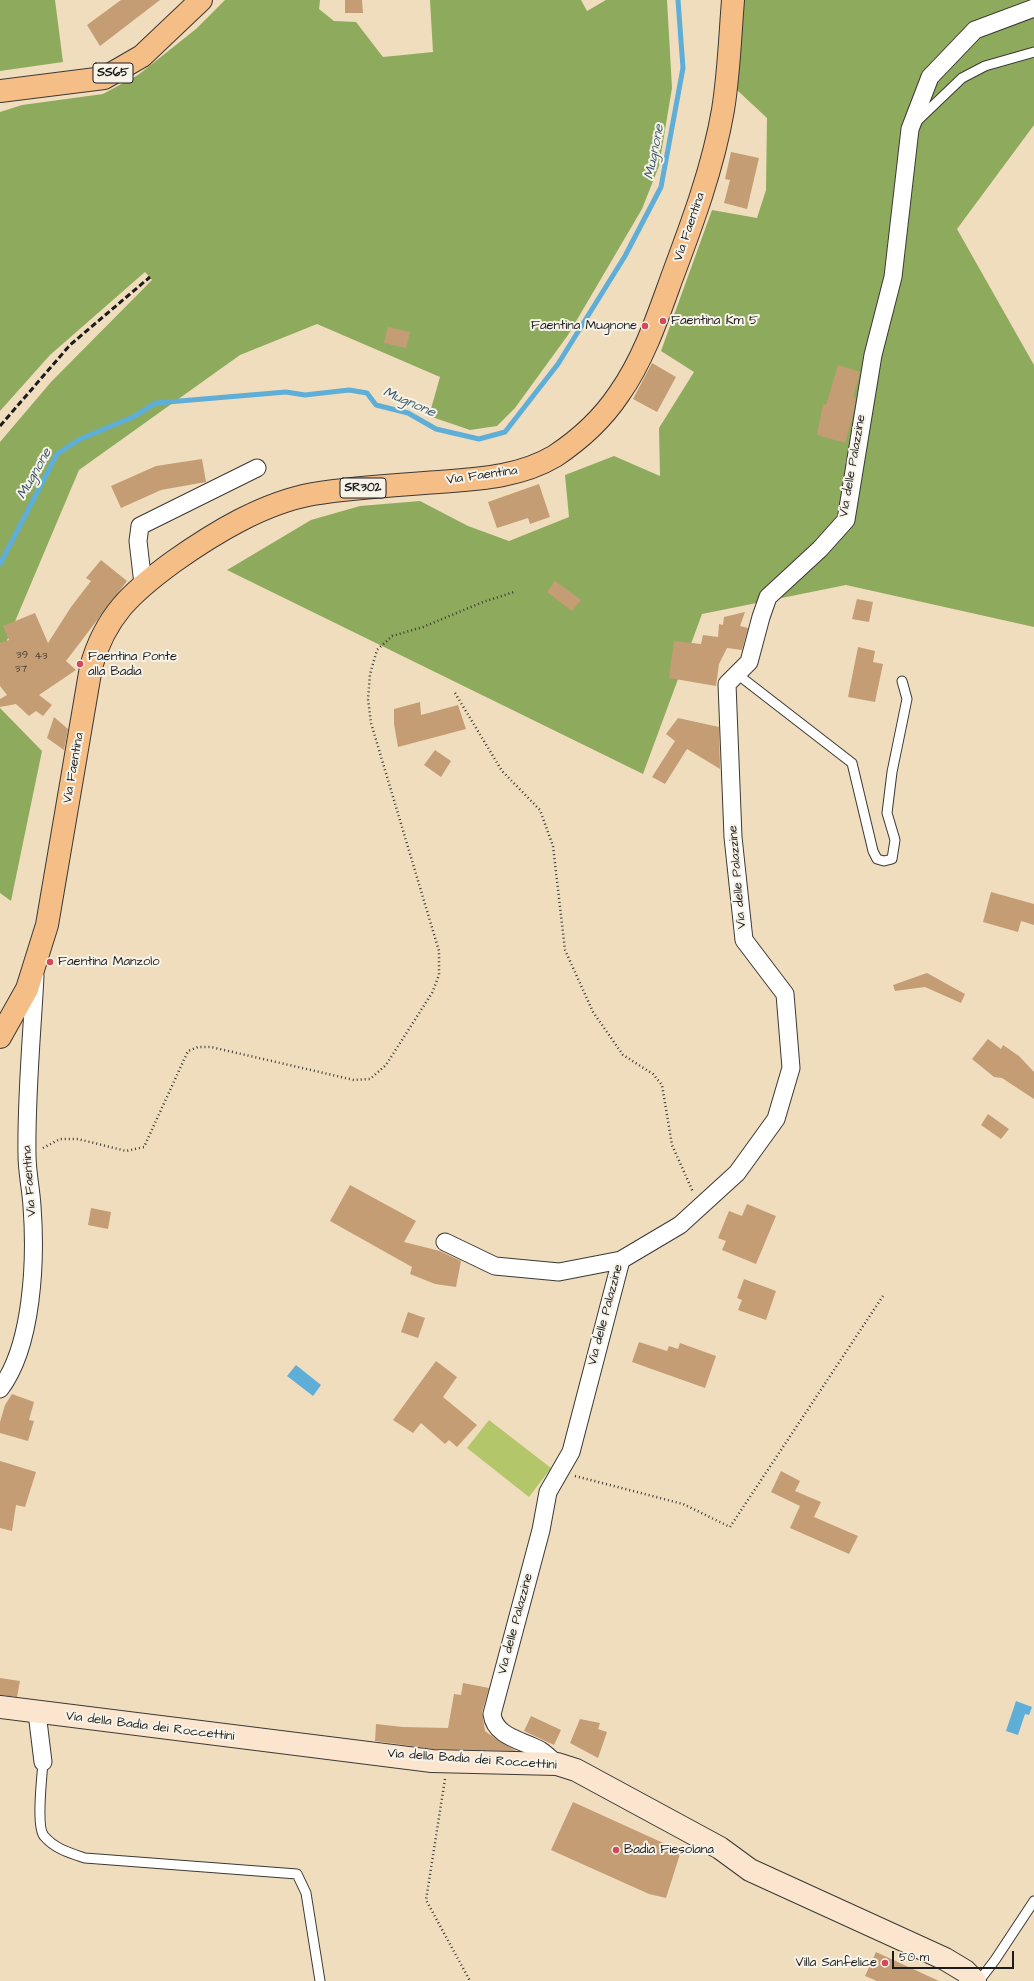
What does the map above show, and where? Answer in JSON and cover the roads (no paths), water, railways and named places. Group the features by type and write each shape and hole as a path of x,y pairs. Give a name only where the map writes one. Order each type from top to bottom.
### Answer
{"main road":[{"name":"SS65","path":"0,91 104,78 142,56 201,0"},
{"name":"Via Faentina","path":"0,1037 27,989 36,967 47,925 95,654 106,628 125,602 143,584 190,550 244,518 279,504 312,494 358,488 498,476 531,468 555,456 602,416 619,394 636,364 652,330 696,212 708,172 723,111 729,62 733,0"}],"street":[{"name":"Via delle Palazzine","path":"557,1764 541,1751 500,1731 493,1723 492,1714 541,1530 548,1492 571,1452 621,1260 680,1225 737,1173 776,1119 791,1068 785,994 744,940 733,837 727,716 727,684 749,662 768,597 820,549 846,520 873,355 893,277 910,129 930,76 975,30 1034,8"},
{"path":"143,584 138,541 140,526 257,468"},
{"name":"Via Faentina","path":"0,1389 7,1380 19,1352 32,1278 34,1243 27,1157 28,1100 36,967"},
{"path":"446,1242 495,1266 560,1272 621,1260"},
{"name":"Via della Badia dei Roccettini","path":"0,1707 37,1713 432,1760 557,1764 576,1770 720,1848 750,1870 945,1959 965,1971 975,1981"},
{"path":"37,1713 43,1762"}],"lane":[{"path":"910,129 962,78 986,66 1034,52"},
{"path":"737,674 852,763 873,852 877,859 884,861 892,859 895,851 895,840 887,814 892,772 907,700 902,681"},
{"path":"43,1762 39,1813 43,1835 57,1848 85,1858 297,1874 306,1893 320,1981"},
{"path":"979,1981 995,1960 1034,1901"}],"water":[{"path":"296,1365 321,1385 313,1396 287,1376"},
{"path":"1016,1701 1032,1707 1029,1715 1025,1714 1018,1735 1006,1731"}],"waterway":[{"name":"Mugnone","path":"0,564 57,454 80,439 133,417 156,403 286,392 305,395 349,390 367,393 376,405 408,413 436,429 479,439 505,432 558,364 625,256 661,187 683,68 678,0"}],"railway":[{"path":"0,426 70,345 150,277"}],"place":[{"name":"Faentina Km 5","path":"663,321"},
{"name":"Faentina Mugnone","path":"645,326"},
{"name":"Faentina Ponte alla Badia","path":"80,664"},
{"name":"Faentina Manzolo","path":"50,962"},
{"name":"Badia Fiesolana","path":"616,1850"},
{"name":"Villa Sanfelice","path":"885,1963"}]}
